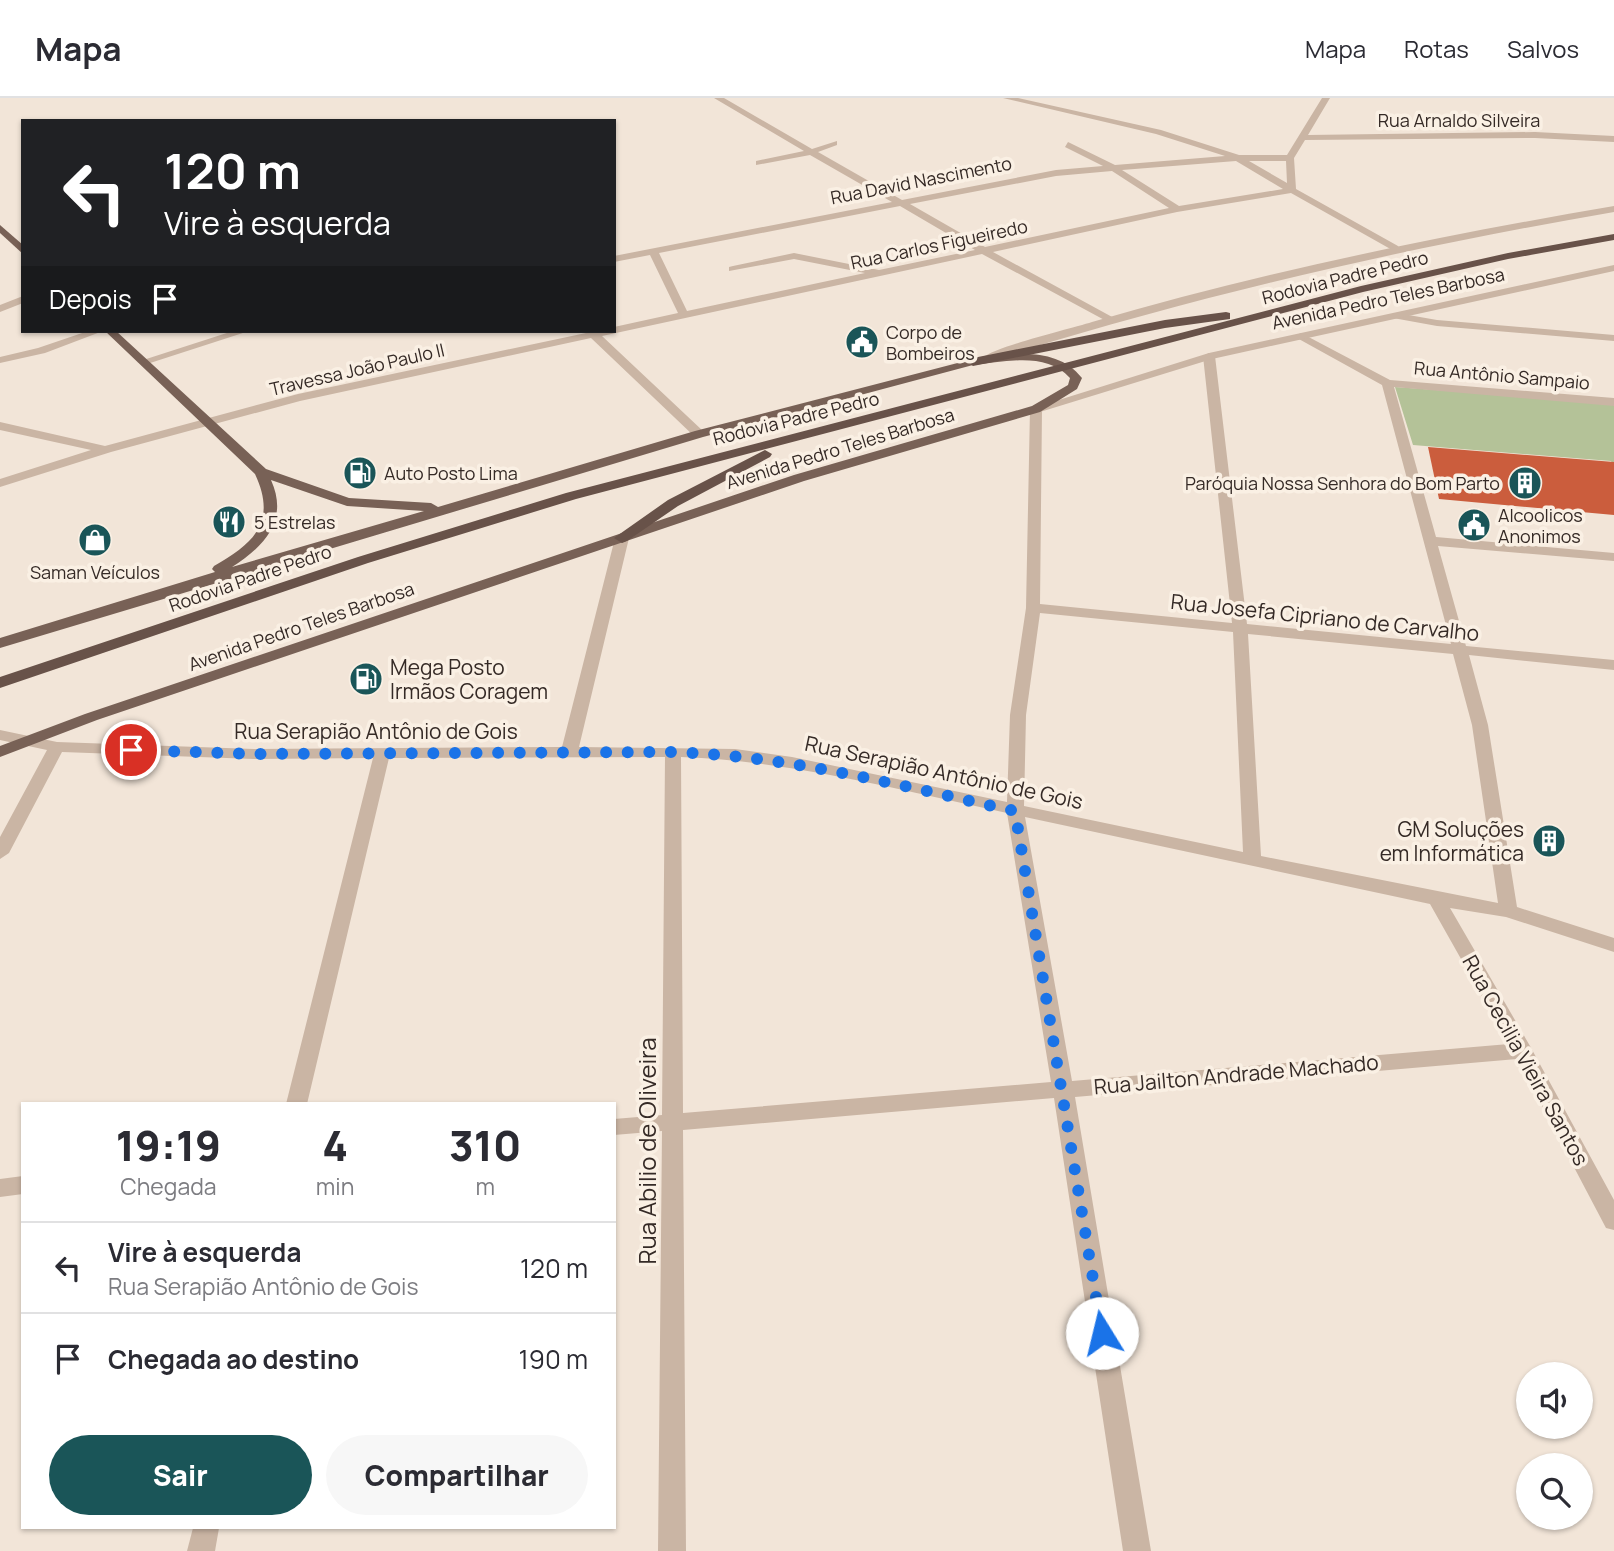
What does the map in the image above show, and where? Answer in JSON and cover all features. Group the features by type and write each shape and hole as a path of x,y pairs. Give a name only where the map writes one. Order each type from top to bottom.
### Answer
{"highway":[{"name":"Rodovia Padre Pedro","path":"0,684 363,560 558,500 1361,289 1508,256 1614,237"},
{"path":"973,362 1165,324 1304,306"},
{"path":"621,538 648,517 697,488 798,437"}],"main road":[{"path":"0,228 21,249"},
{"path":"112,333 261,472 273,504 260,538 233,562 191,584"},
{"path":"0,643 699,434 973,362 1018,357 1041,359 1067,368 1076,378 1073,387 1036,409"},
{"name":"Avenida Pedro Teles Barbosa","path":"0,752 91,717 799,478 1036,409"},
{"path":"261,472 348,502 379,506 452,507"}],"street":[{"path":"718,98 1110,320"},
{"path":"1007,98 1158,132 1238,158 1394,248"},
{"path":"1292,190 1290,158 1326,98"},
{"name":"Rua Arnaldo Silveira","path":"1304,138 1535,135 1614,139"},
{"path":"759,163 811,152 834,143"},
{"path":"1068,145 1113,168 1177,209"},
{"path":"1238,158 1290,158"},
{"name":"Rua David Nascimento","path":"616,258 1028,177 1238,158"},
{"name":"Rua Carlos Figueiredo","path":"616,328 986,252 1177,209 1292,190"},
{"path":"973,362 1110,320 1394,248 1614,209"},
{"path":"653,251 684,315"},
{"path":"733,269 794,256 882,274"},
{"name":"Avenida Pedro Teles Barbosa","path":"1036,409 1209,356 1614,268"},
{"path":"0,309 21,300"},
{"path":"1397,316 1437,323 1614,338"},
{"path":"0,360 41,351 92,333"},
{"path":"143,362 237,333"},
{"path":"593,333 699,434"},
{"name":"Travessa João Paulo II","path":"0,483 107,449 298,398 593,333"},
{"path":"1301,336 1387,383 1480,725 1508,911"},
{"path":"1209,356 1240,630 1252,860"},
{"name":"Rua Antônio Sampaio","path":"1387,383 1614,402"},
{"path":"1036,409 1032,608 1018,715 1015,811 1063,1088 1137,1551"},
{"path":"0,426 107,449"},
{"path":"569,754 621,538"},
{"path":"1430,541 1614,556"},
{"name":"Rua Josefa Cipriano de Carvalho","path":"1032,608 1614,666"},
{"name":"Rua Serapião Antônio de Gois","path":"0,734 57,747 254,754 735,754 792,762 1436,899 1508,911 1614,945"},
{"path":"0,853 57,747"},
{"name":"Rua Abilio de Oliveira","path":"672,1551 673,752"},
{"path":"297,1102 382,754"},
{"name":"Rua Cecilia Vieira Santos","path":"1436,899 1523,1051 1614,1221"},
{"name":"Rua Jailton Andrade Machado","path":"616,1127 1523,1051"},
{"path":"0,1188 21,1185"},
{"path":"201,1551 206,1529"}],"green space":[{"path":"1395,387 1614,403 1614,466 1611,461 1413,445"}],"building":[{"name":"Paróquia Nossa Senhora do Bom Parto","path":"1428,447 1614,462 1614,515 1439,499"}],"place":[{"name":"Corpo de Bombeiros","path":"862,342"},
{"name":"Auto Posto Lima","path":"360,473"},
{"name":"Paróquia Nossa Senhora do Bom Parto","path":"1525,483"},
{"name":"5 Estrelas","path":"229,522"},
{"name":"Alcoolicos Anonimos","path":"1474,525"},
{"name":"Saman Veículos","path":"95,540"},
{"name":"Mega Posto Irmãos Coragem","path":"366,679"},
{"name":"GM Soluções em Informática","path":"1549,841"}],"route":[{"path":"131,750 254,754 735,754 792,762 1015,811 1102,1333"}]}
